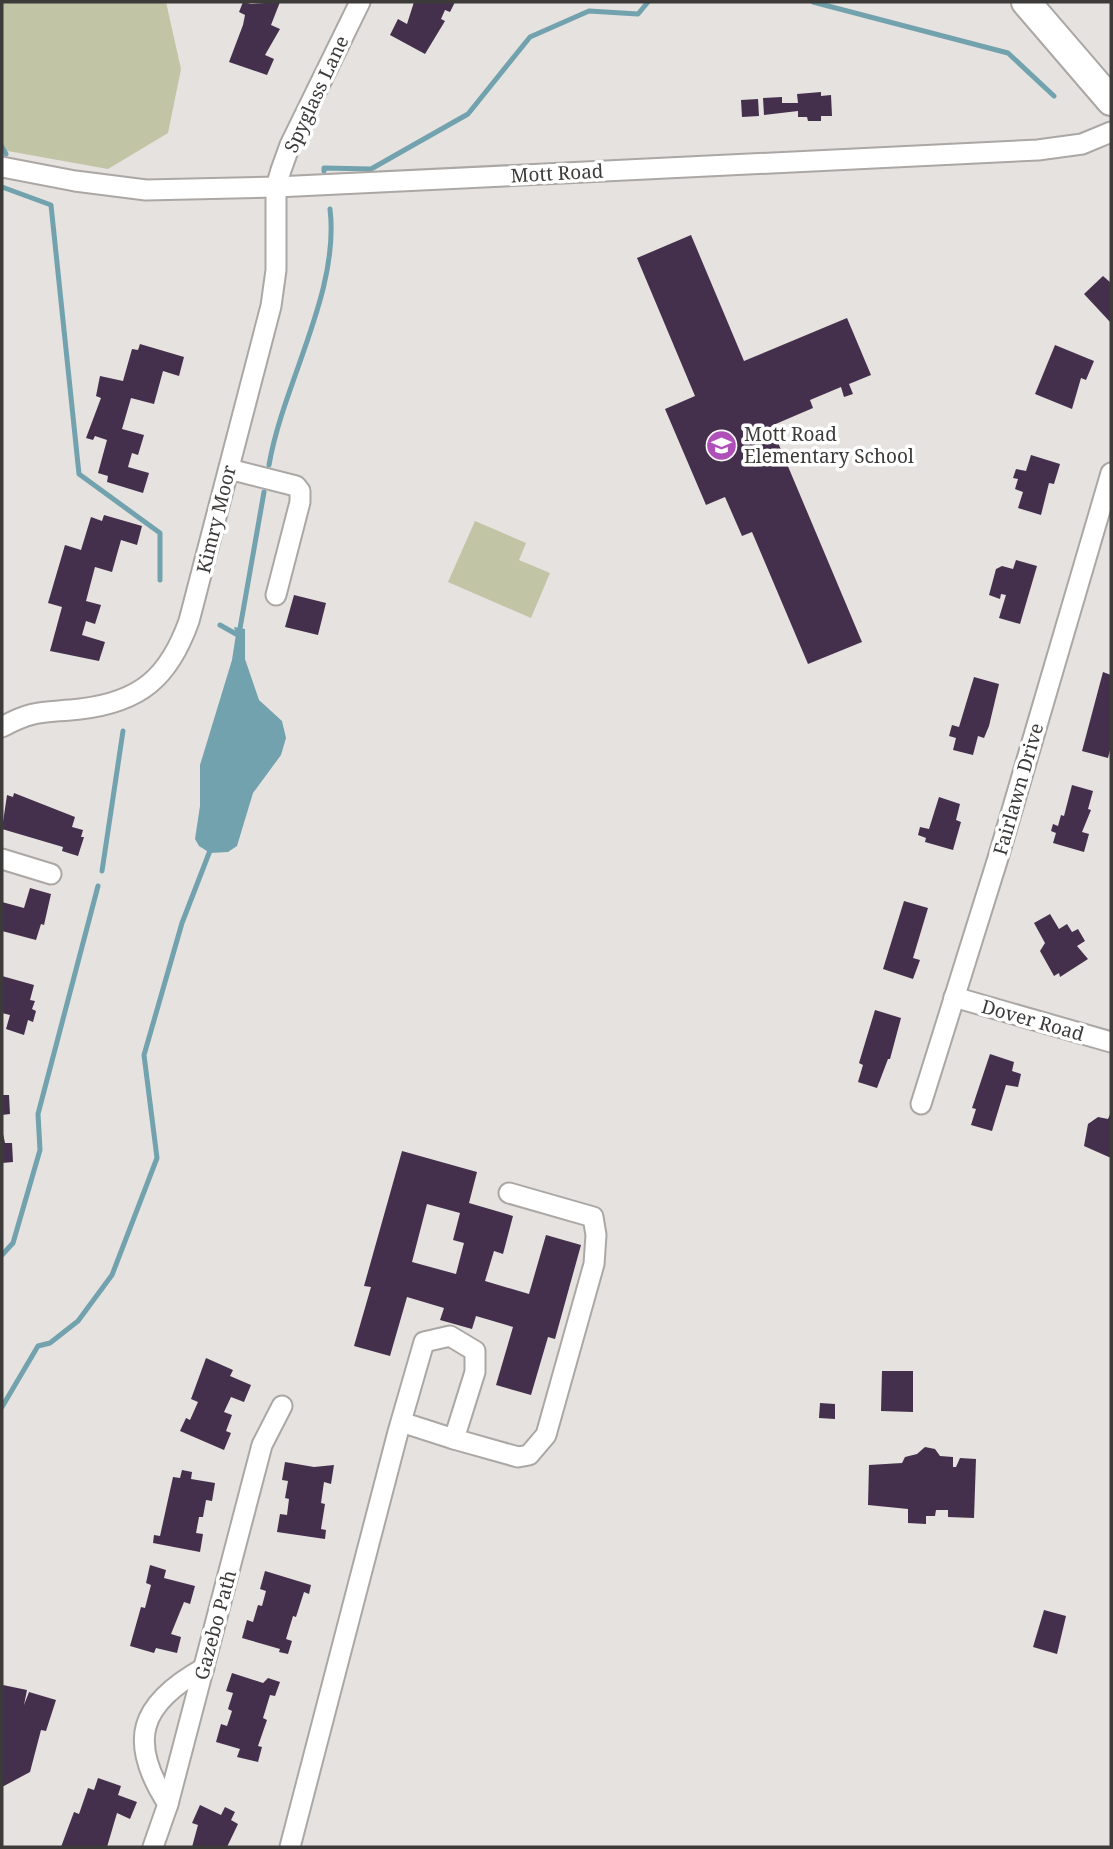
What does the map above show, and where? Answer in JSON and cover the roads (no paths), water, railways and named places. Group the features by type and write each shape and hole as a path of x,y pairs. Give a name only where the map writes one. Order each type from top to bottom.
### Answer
{"highway":[{"path":"1026,2 1111,100"}],"street":[{"name":"Spyglass Lane","path":"276,187 289,145 359,2"},
{"name":"Mott Road","path":"2,167 75,181 146,190 276,187 1038,150 1083,144 1111,132"},
{"name":"Kimry Moor","path":"2,727 29,713 80,709 119,702 151,684 177,653 189,621 271,306 276,270 276,187"},
{"path":"229,469 296,486 300,491 300,502 276,595"},
{"name":"Fairlawn Drive","path":"921,1104 998,858 1111,473"},
{"path":"2,859 51,874"},
{"name":"Dover Road","path":"954,997 1111,1042"},
{"path":"401,1422 518,1457 529,1455 546,1435 594,1264 596,1235 593,1217 509,1192"},
{"path":"290,1847 401,1422 425,1342 450,1336 475,1352 475,1372 454,1439"},
{"name":"Gazebo Path","path":"153,1847 169,1804 262,1445 282,1406"},
{"path":"169,1804 152,1779 145,1761 144,1736 150,1715 162,1697 204,1668"}],"water":[{"path":"234,627 245,629 245,659 259,700 282,721 286,738 281,755 253,793 237,846 228,852 210,853 199,846 195,839 200,806 200,765 232,660 236,634"}],"waterway":[{"path":"324,171 324,168 371,169 468,114 530,37 589,11 638,14 648,2"},
{"path":"813,2 1008,53 1054,96"},
{"path":"2,147 6,154"},
{"path":"2,187 51,205 79,474 160,533 160,580"},
{"path":"269,465 276,434 309,337 327,272 331,240 330,209"},
{"path":"239,634 264,492"},
{"path":"220,625 236,634"},
{"path":"102,871 123,731"},
{"path":"2,1407 38,1346 50,1343 78,1321 112,1275 157,1158 144,1055 182,923 211,848"},
{"path":"2,1255 13,1243 40,1150 38,1114 98,886"}],"place":[{"name":"Mott Road Elementary School","path":"721,445"}]}
